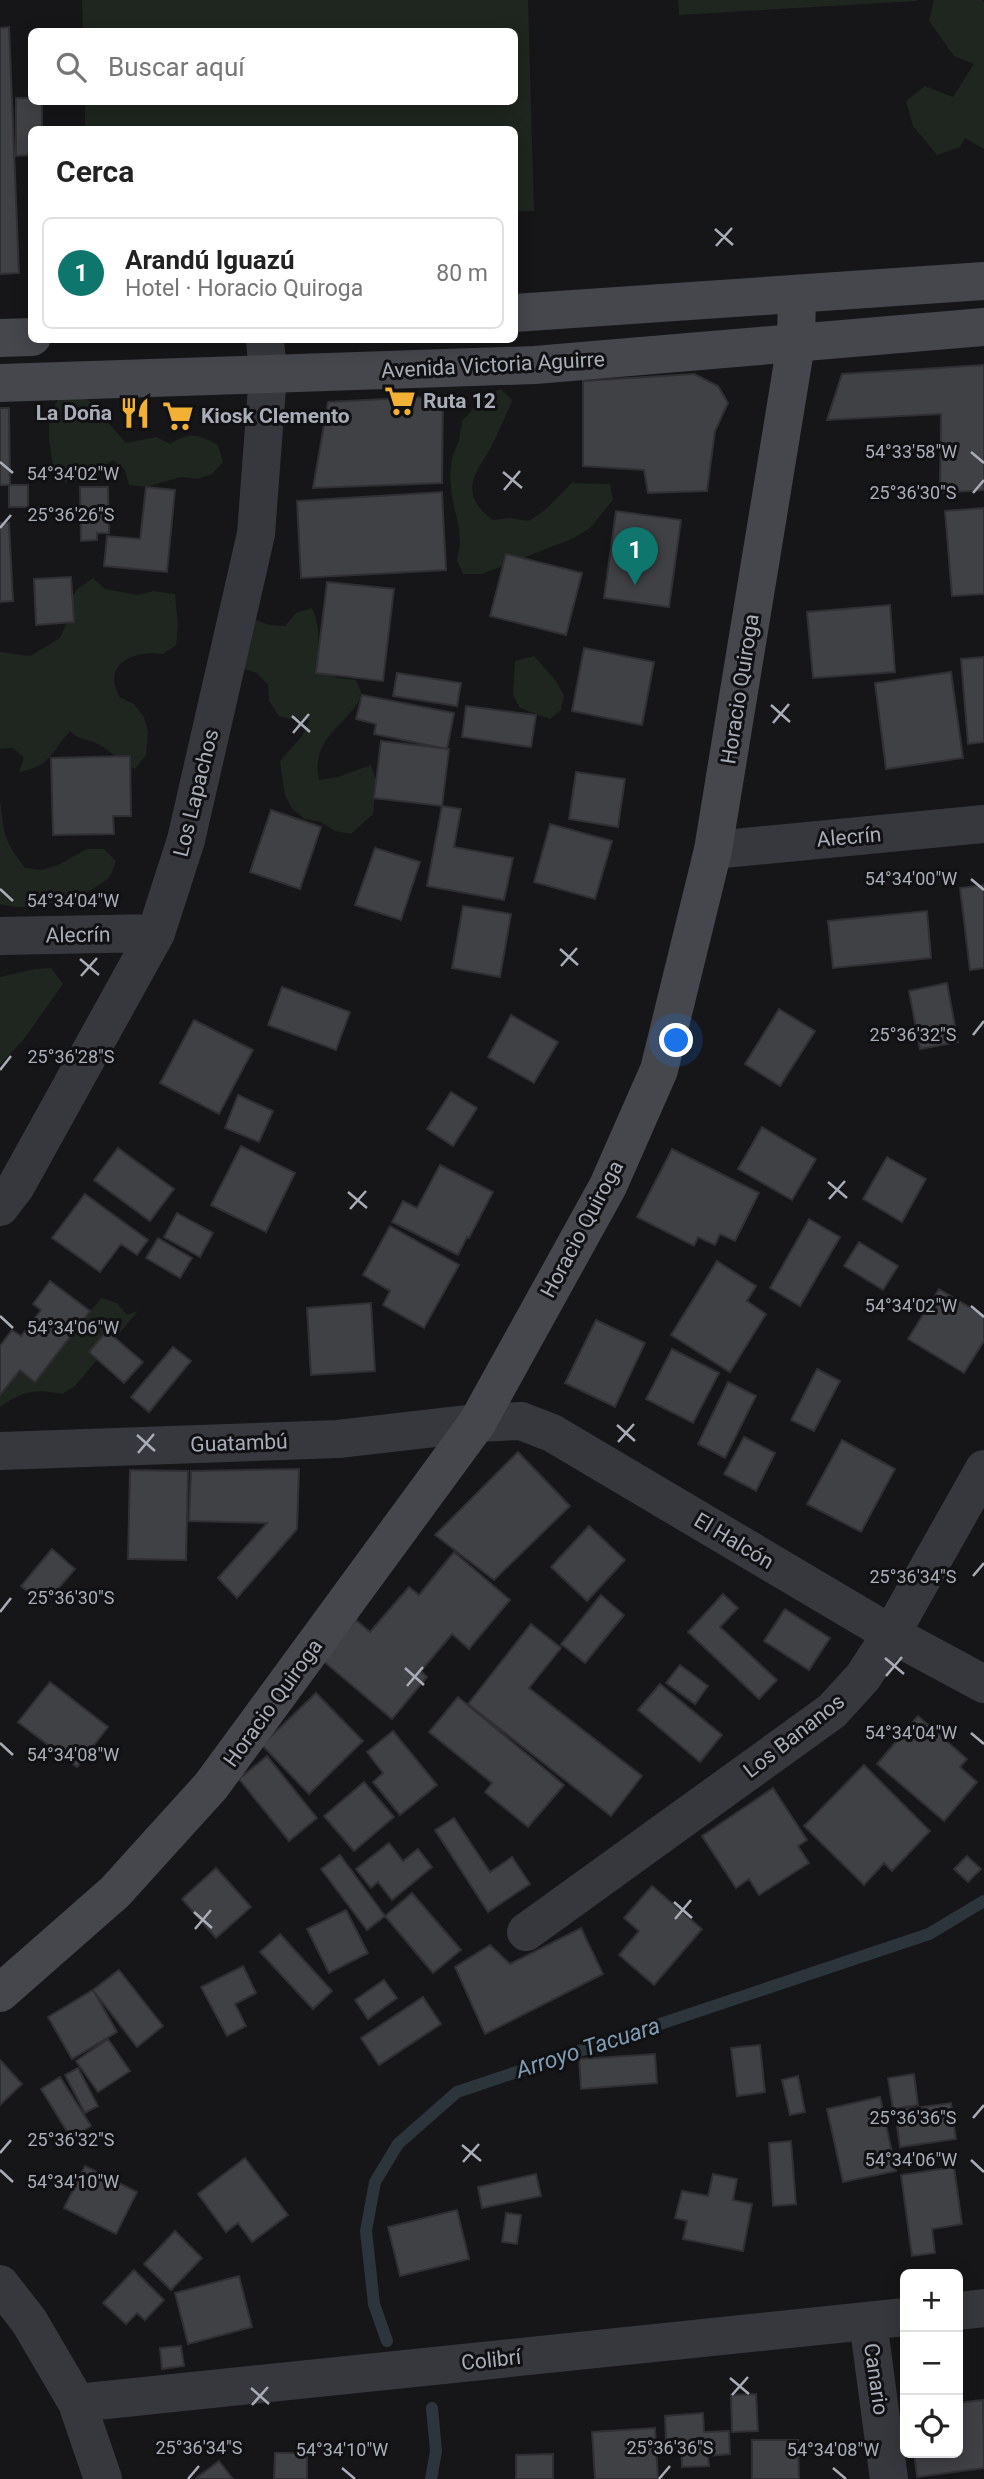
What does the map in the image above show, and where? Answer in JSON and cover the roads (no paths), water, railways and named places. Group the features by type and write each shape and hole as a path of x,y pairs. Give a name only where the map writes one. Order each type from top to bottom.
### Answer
{"main road":[{"path":"518,313 984,281"},
{"name":"Horacio Quiroga","path":"0,1993 115,1892 211,1786 477,1423 608,1186 659,1070 713,850 796,344 797,294"},
{"name":"Avenida Victoria Aguirre","path":"0,383 267,357 534,365 984,327"},
{"path":"0,338 28,337"}],"street":[{"name":"Los Lapachos","path":"0,1207 16,1186 156,933 186,840 256,534 267,357"},
{"name":"Alecrín","path":"713,850 984,824"},
{"name":"Alecrín","path":"0,936 156,933"},
{"name":"El Halcón","path":"477,1423 521,1421 552,1433 891,1634 984,1684"},
{"name":"Guatambú","path":"0,1451 338,1439 477,1423"},
{"name":"Los Bananos","path":"526,1932 832,1712 863,1677 891,1634 984,1469"},
{"path":"0,2284 29,2321 77,2403 103,2479"},
{"path":"963,2310 984,2308"},
{"name":"Colibrí","path":"77,2403 900,2318"},
{"name":"Canario","path":"868,2321 889,2479"}],"waterway":[{"name":"Arroyo Tacuara","path":"387,2341 374,2304 366,2231 375,2182 398,2144 457,2092 929,1934 984,1901"},
{"name":"Arroyo Tacuara","path":"431,2479 436,2451 432,2408"}],"place":[{"name":"Ruta 12","path":"400,401"},
{"name":"La Doña","path":"135,413"},
{"name":"Kiosk Clemento","path":"178,416"},
{"name":"Arandú Iguazú","path":"635,585"}]}
